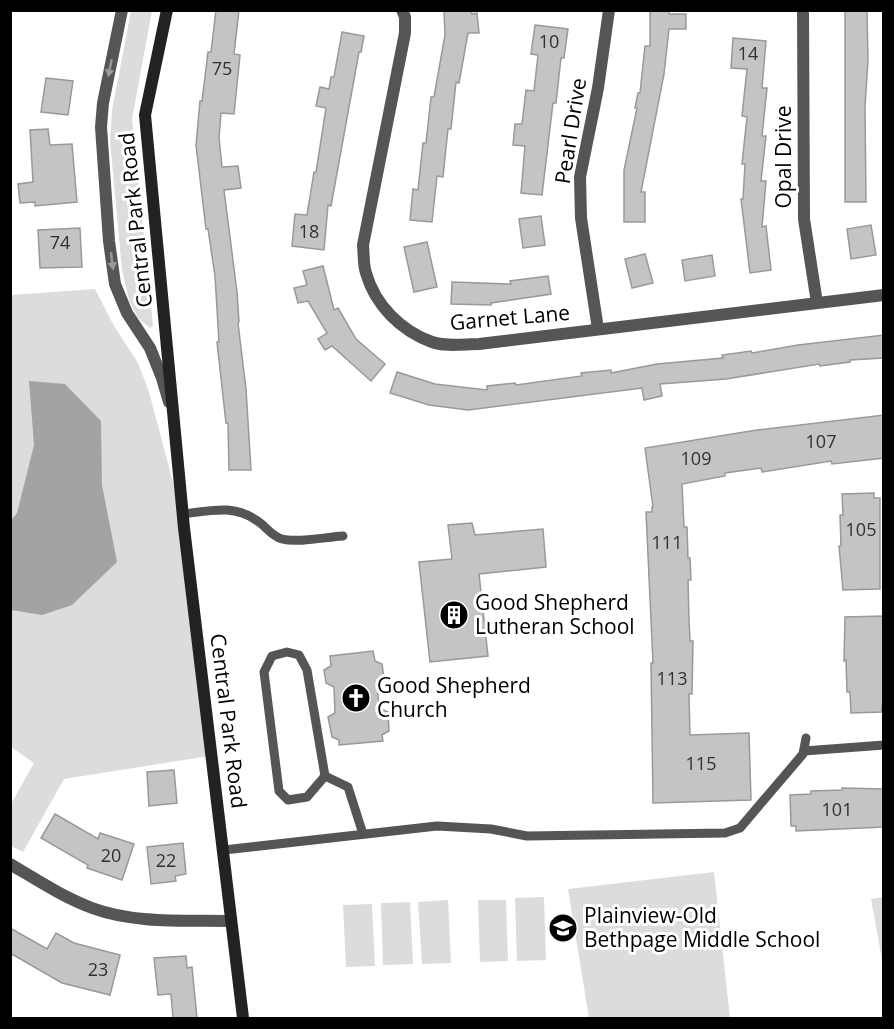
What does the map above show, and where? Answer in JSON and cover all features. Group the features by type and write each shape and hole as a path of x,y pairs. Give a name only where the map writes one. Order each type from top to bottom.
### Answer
{"street":[{"name":"Central Park Road","path":"122,10 100,127 115,284 127,313 150,348 162,378 176,428"},
{"name":"Central Park Road","path":"167,10 145,115 183,514 243,1018"},
{"name":"Garnet Lane","path":"402,10 405,17 405,33 363,245 366,272 376,297 389,316 409,330 433,342 479,344 884,295"},
{"name":"Pearl Drive","path":"598,329 581,218 580,177 598,88 609,10"},
{"name":"Opal Drive","path":"803,10 804,219 817,303"},
{"path":"10,864 60,894 113,913 154,919 231,921"}],"lane":[{"path":"183,514 232,509 257,520 282,539 343,536"},
{"path":"287,652 299,655 307,670 325,776 307,797 288,800 279,790 264,672 273,656 287,652"},
{"path":"224,849 437,826 491,829 527,836 725,833 740,828 803,754 806,738"},
{"path":"804,751 884,745"},
{"path":"325,776 348,787 363,834"}],"shaded area":[{"path":"131,11 152,11 132,119 153,326 150,328 138,318 129,300 122,270 110,141 112,110"},
{"path":"95,289 114,326 138,363 149,392 174,486 209,756 64,779 23,852 11,846 11,804 34,763 11,747 11,295"},
{"path":"29,381 65,384 101,421 102,485 117,562 72,605 42,615 11,610 11,520 17,513 34,445"},
{"path":"714,872 730,1018 589,1018 568,889"},
{"path":"544,897 546,960 517,961 515,898"},
{"path":"884,897 883,965 871,899"},
{"path":"448,900 451,963 422,964 418,902"},
{"path":"478,900 506,900 508,961 480,962"},
{"path":"410,902 413,964 383,965 381,903"},
{"path":"372,904 375,966 346,967 343,905"}],"building":[{"path":"216,10 239,10 234,54 240,55 234,114 221,113 219,138 222,167 238,166 241,188 224,190 237,292 251,470 229,470 228,423 226,423 217,342 219,342 215,276 208,229 206,229 196,145 200,101 202,101 208,52 211,52"},
{"path":"444,10 471,10 472,14 477,13 479,33 468,33 459,83 456,82 443,177 437,176 432,222 410,220 413,189 418,190 431,97 434,97 445,35"},
{"path":"650,10 669,10 669,14 686,14 686,29 669,29 664,74 641,192 645,192 645,222 624,222 624,170 638,93 640,93 645,46 650,46"},
{"path":"845,10 867,10 866,202 845,202"},
{"path":"535,25 568,29 564,58 561,58 556,103 553,103 542,195 521,193 525,146 513,145 515,124 522,124 526,90 534,91 538,55 531,54"},
{"path":"342,32 364,36 361,52 359,52 331,206 328,205 324,250 292,246 295,214 307,215 314,172 316,172 326,108 316,106 320,87 329,89 331,77 334,77"},
{"path":"733,38 766,41 762,88 767,88 762,136 766,136 761,181 766,181 762,227 766,226 771,270 750,273 741,199 743,199 745,164 742,164 747,117 742,116 747,69 731,68"},
{"path":"46,78 73,81 68,115 41,112"},
{"path":"48,129 50,145 72,144 77,202 35,206 35,202 20,203 18,184 33,182 30,130"},
{"path":"541,216 545,245 523,248 519,219"},
{"path":"871,225 876,255 851,259 847,229"},
{"path":"80,228 82,267 40,268 38,230"},
{"path":"427,242 437,287 414,292 404,247"},
{"path":"645,254 653,283 632,288 625,259"},
{"path":"712,255 715,276 685,281 682,260"},
{"path":"323,266 334,310 338,308 356,339 385,364 371,381 332,346 325,350 318,339 327,333 308,301 298,303 294,288 307,285 303,271"},
{"path":"548,276 551,294 491,303 491,305 451,304 452,282 511,284 510,281"},
{"path":"884,335 884,358 850,360 850,362 820,366 819,364 726,379 660,384 662,396 644,400 642,388 468,410 429,405 390,393 397,372 435,384 487,390 487,386 515,383 516,385 582,376 581,373 611,370 611,373 657,364 723,358 722,355"},
{"path":"884,415 884,458 832,464 831,461 762,472 761,468 725,473 725,476 682,484 684,527 687,527 688,558 690,558 691,580 688,580 690,641 693,641 692,694 689,694 690,735 749,733 751,800 653,803 651,663 653,663 646,512 652,512 653,507 645,448 757,430"},
{"path":"874,493 874,498 880,498 880,589 843,590 839,546 841,546 840,515 843,515 842,494"},
{"name":"Good Shepherd Lutheran School","path":"472,523 475,535 543,529 546,567 479,574 488,656 430,662 419,562 452,559 448,525"},
{"path":"883,616 884,706 882,712 851,713 850,692 847,692 846,660 844,661 845,617"},
{"name":"Good Shepherd Church","path":"373,651 375,661 382,664 384,678 377,682 379,708 388,712 389,731 382,735 383,741 339,745 339,740 332,737 328,717 335,713 334,687 326,683 324,670 331,666 330,656"},
{"path":"174,770 177,803 149,806 147,772"},
{"path":"842,788 884,789 884,827 796,831 796,826 791,826 790,795 811,794 811,791 842,790"},
{"path":"55,814 98,839 100,833 134,844 122,880 87,868 88,865 41,838"},
{"path":"183,843 186,874 175,876 176,881 151,884 147,847"},
{"path":"10,928 47,949 56,933 74,943 120,955 110,995 62,983 10,953"},
{"path":"186,956 187,968 192,967 197,1018 173,1018 171,994 158,995 154,958"}],"place":[{"name":"Good Shepherd Lutheran School","path":"454,615"},
{"name":"Good Shepherd Church","path":"356,698"},
{"name":"Plainview-Old Bethpage Middle School","path":"563,928"}]}
